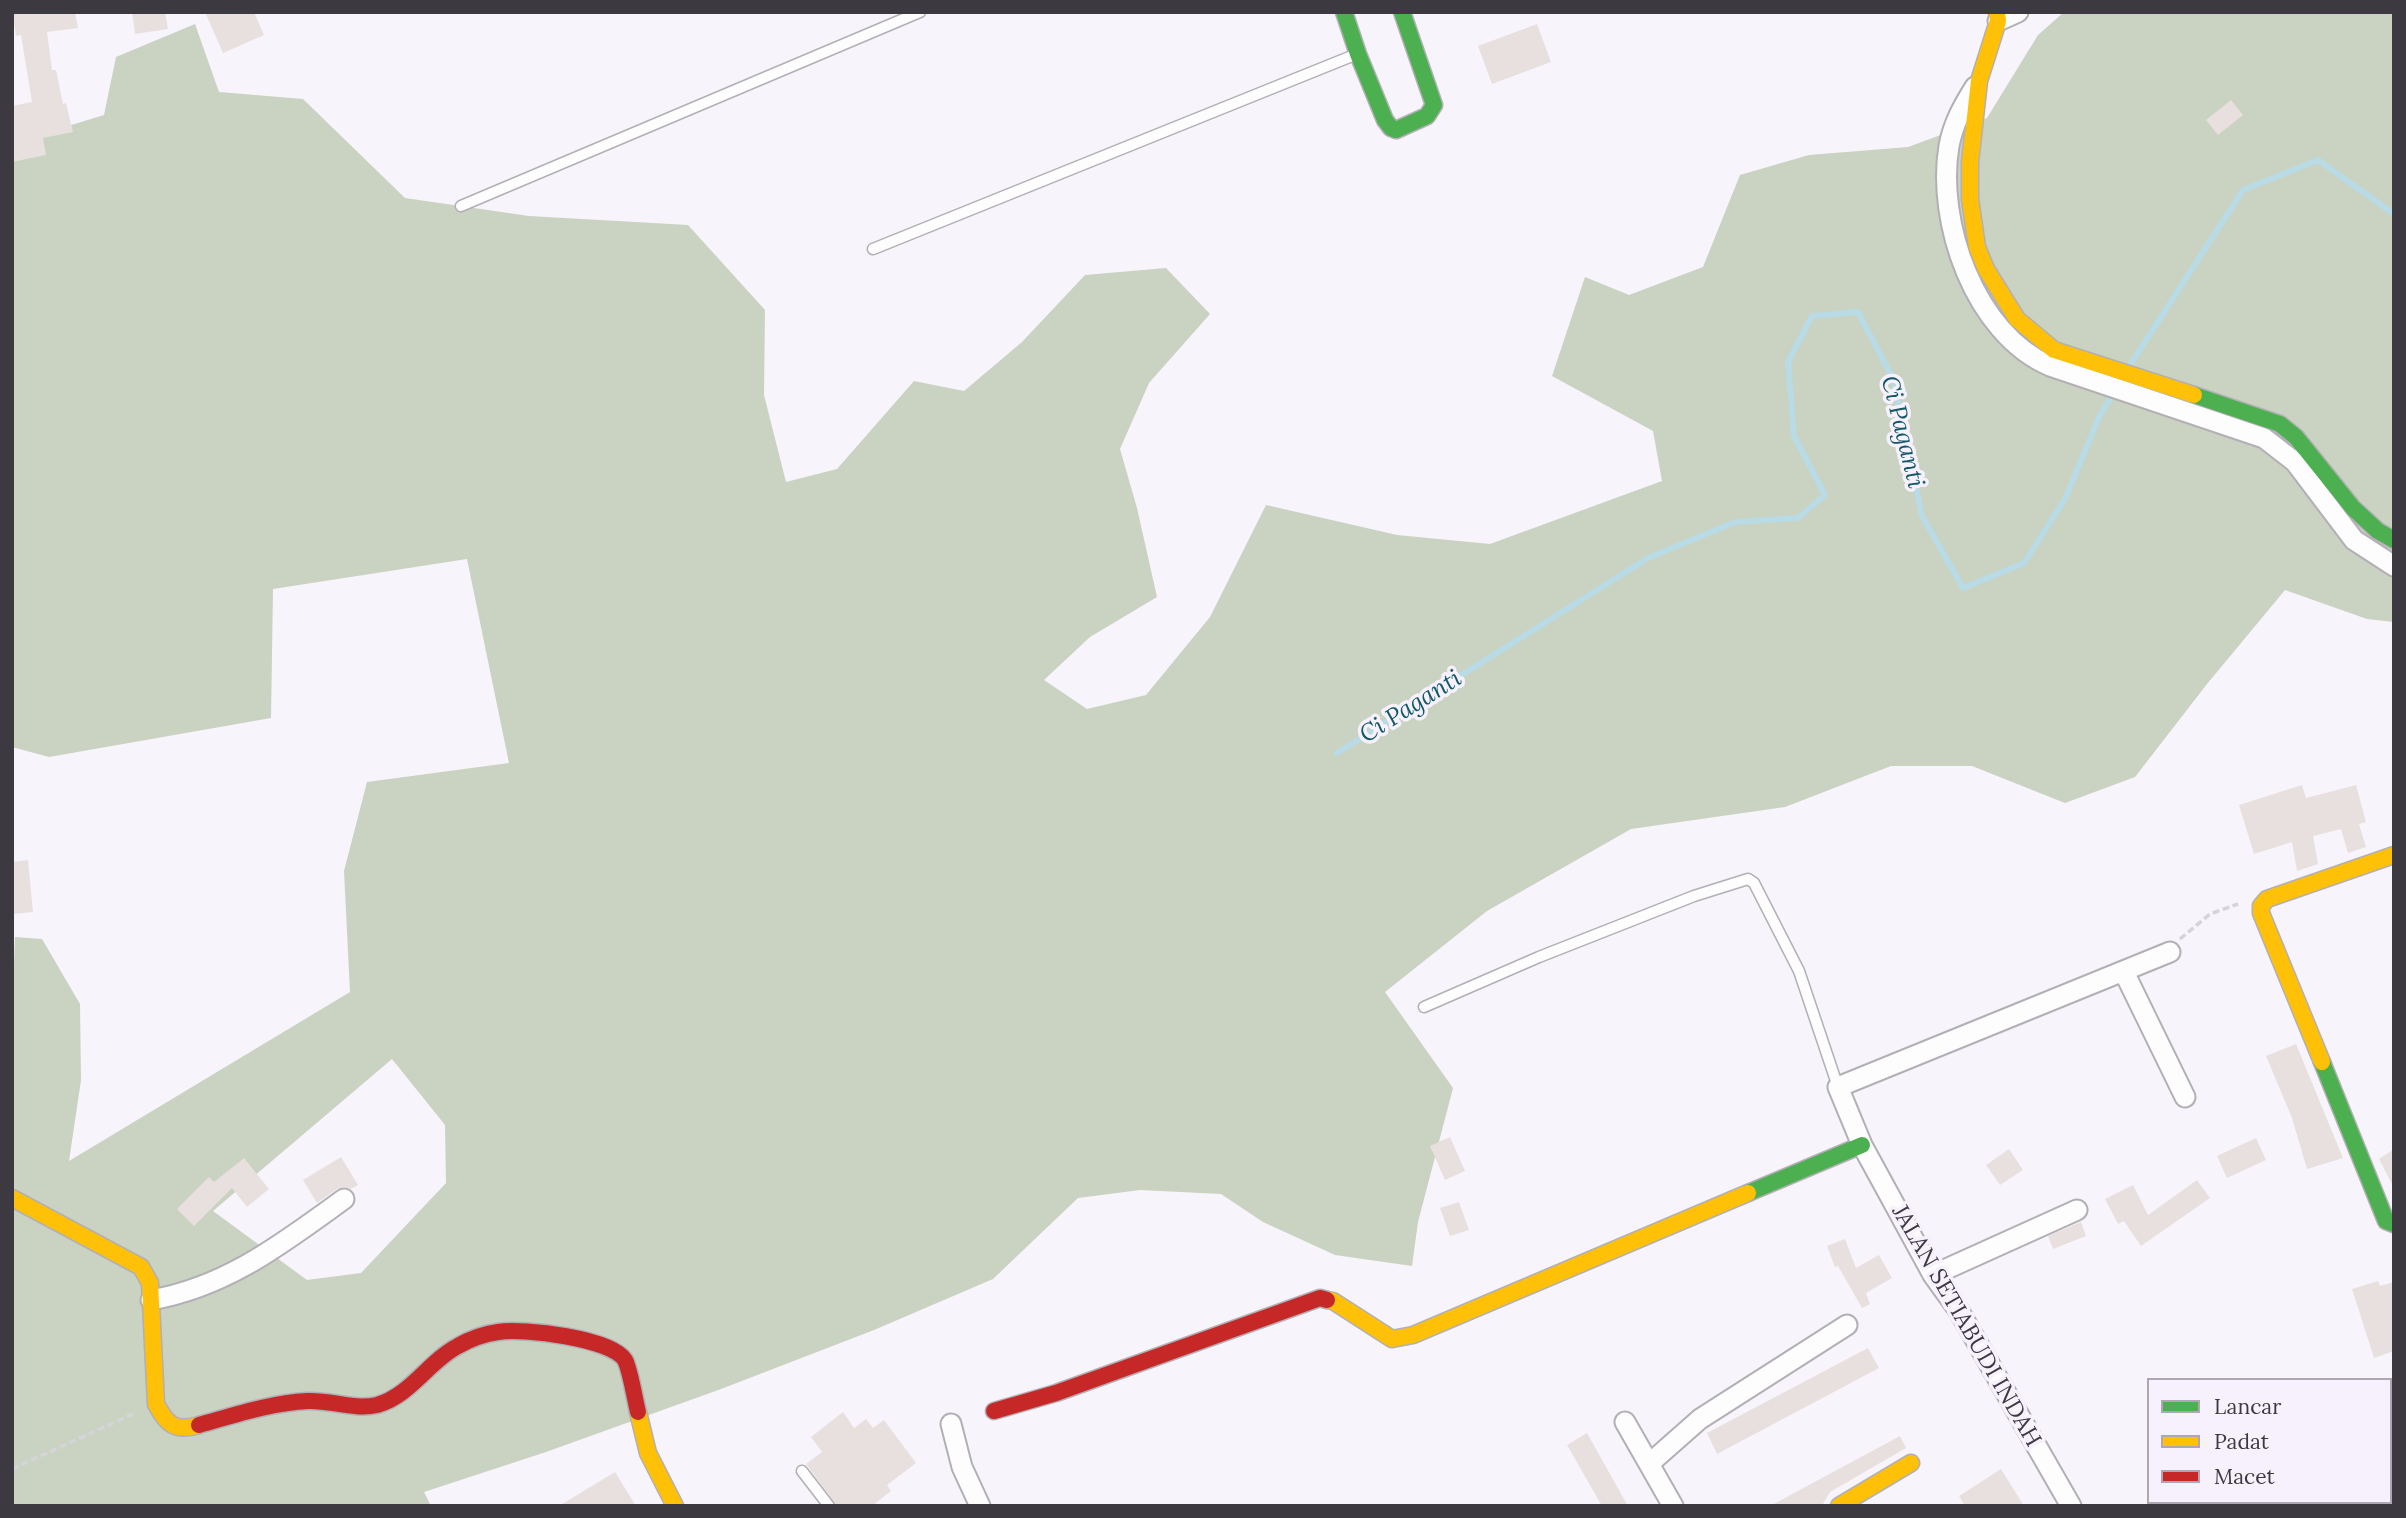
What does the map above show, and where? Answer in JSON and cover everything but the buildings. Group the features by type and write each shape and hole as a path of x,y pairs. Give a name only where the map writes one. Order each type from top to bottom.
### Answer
{"street":[{"path":"1344,12 1385,120 1396,130 1427,116 1434,105 1402,12"},
{"path":"2018,12 1997,16 1979,81 1959,113 1949,144 1945,179 1956,242 1977,295 2000,330 2031,358 2052,358 2255,414 2280,424 2296,437 2353,508 2378,531 2394,540"},
{"path":"2052,358 2264,438 2295,462 2354,540 2394,566"},
{"path":"2390,1222 2261,913 2264,902 2273,897 2394,855"},
{"path":"1838,1087 2170,952"},
{"path":"2124,972 2185,1097"},
{"name":"JALAN SETIABUDI INDAH","path":"1838,1087 1862,1145 1933,1275 1959,1311 2071,1506"},
{"path":"993,1411 1056,1394 1320,1298 1333,1301 1392,1339 1407,1337 1862,1145"},
{"path":"12,1198 141,1268 150,1283 152,1300 156,1404 163,1418 171,1426 185,1429 262,1409 310,1401 373,1406 399,1395 443,1355 470,1339 494,1331 546,1332 612,1348 621,1354 625,1360 648,1452 675,1506"},
{"path":"152,1300 181,1295 218,1281 272,1250 344,1199"},
{"path":"1933,1275 2077,1210"},
{"path":"1649,1464 1700,1419 1847,1325"},
{"path":"1625,1422 1672,1506"},
{"path":"951,1423 962,1467 980,1506"},
{"path":"1839,1506 1910,1462"}],"lane":[{"path":"461,205 920,12"},
{"path":"873,249 1358,54"},
{"path":"1424,1007 1560,948 1694,896 1748,879 1754,883 1799,971 1838,1087"},
{"path":"802,1471 829,1506"}],"path":[{"path":"2170,952 2198,922 2218,909 2229,905 2264,902"},
{"path":"12,1469 156,1404"}],"green space":[{"path":"2064,12 2394,12 2394,622 2367,619 2285,590 2135,777 2065,803 1972,766 1891,766 1785,807 1631,829 1487,911 1385,992 1453,1088 1418,1222 1412,1266 1335,1255 1263,1222 1221,1194 1140,1190 1078,1198 993,1279 874,1330 721,1389 546,1452 424,1492 431,1506 12,1506 12,1017 15,937 42,939 80,1004 81,1080 69,1161 350,992 344,871 367,782 509,763 467,559 273,589 271,718 49,757 12,747 12,116 32,137 104,115 116,57 195,24 219,92 303,99 405,198 529,216 688,225 765,310 764,395 786,482 837,469 914,381 964,391 1022,342 1085,275 1166,268 1210,314 1149,383 1120,449 1137,508 1157,597 1090,637 1044,680 1087,709 1146,695 1210,617 1266,505 1397,535 1490,544 1662,481 1653,431 1552,376 1585,277 1629,295 1703,267 1740,175 1809,155 1908,147 1987,118 2038,35","holes":["392,1059 445,1125 446,1183 361,1273 307,1280 213,1211"]}],"waterway":[{"name":"Ci Paganti","path":"2130,365 2243,190 2318,160 2394,214"},
{"name":"Ci Paganti","path":"1337,753 1648,558 1735,522 1798,518 1825,495 1794,436 1788,362 1812,316 1858,312 1893,379 1922,516 1963,588 2024,563 2065,499 2099,417 2114,392"}],"traffic: fast":[{"path":"1344,12 1385,120 1396,130 1427,116 1434,105 1402,12"},
{"path":"2194,395 2280,424 2296,437 2353,508 2378,531 2394,540"},
{"path":"2322,1062 2386,1221 2394,1224"},
{"path":"1748,1193 1862,1145"}],"traffic: slow":[{"path":"1997,12 1998,21 1979,81 1970,162 1970,199 1977,247 1986,269 2017,319 2054,350 2194,395"},
{"path":"2322,1062 2261,913 2261,906 2267,899 2394,855"},
{"path":"1327,1300 1333,1301 1392,1339 1413,1335 1748,1193"},
{"path":"12,1198 141,1267 150,1283 156,1404 173,1425 184,1428 199,1425"},
{"path":"638,1412 648,1453 675,1506"},
{"path":"1839,1506 1911,1463"}],"traffic: jam":[{"path":"994,1411 1056,1393 1320,1298 1327,1300"},
{"path":"199,1425 294,1402 377,1405 400,1394 458,1346 482,1335 510,1331 566,1336 617,1352 627,1364 638,1412"}]}
